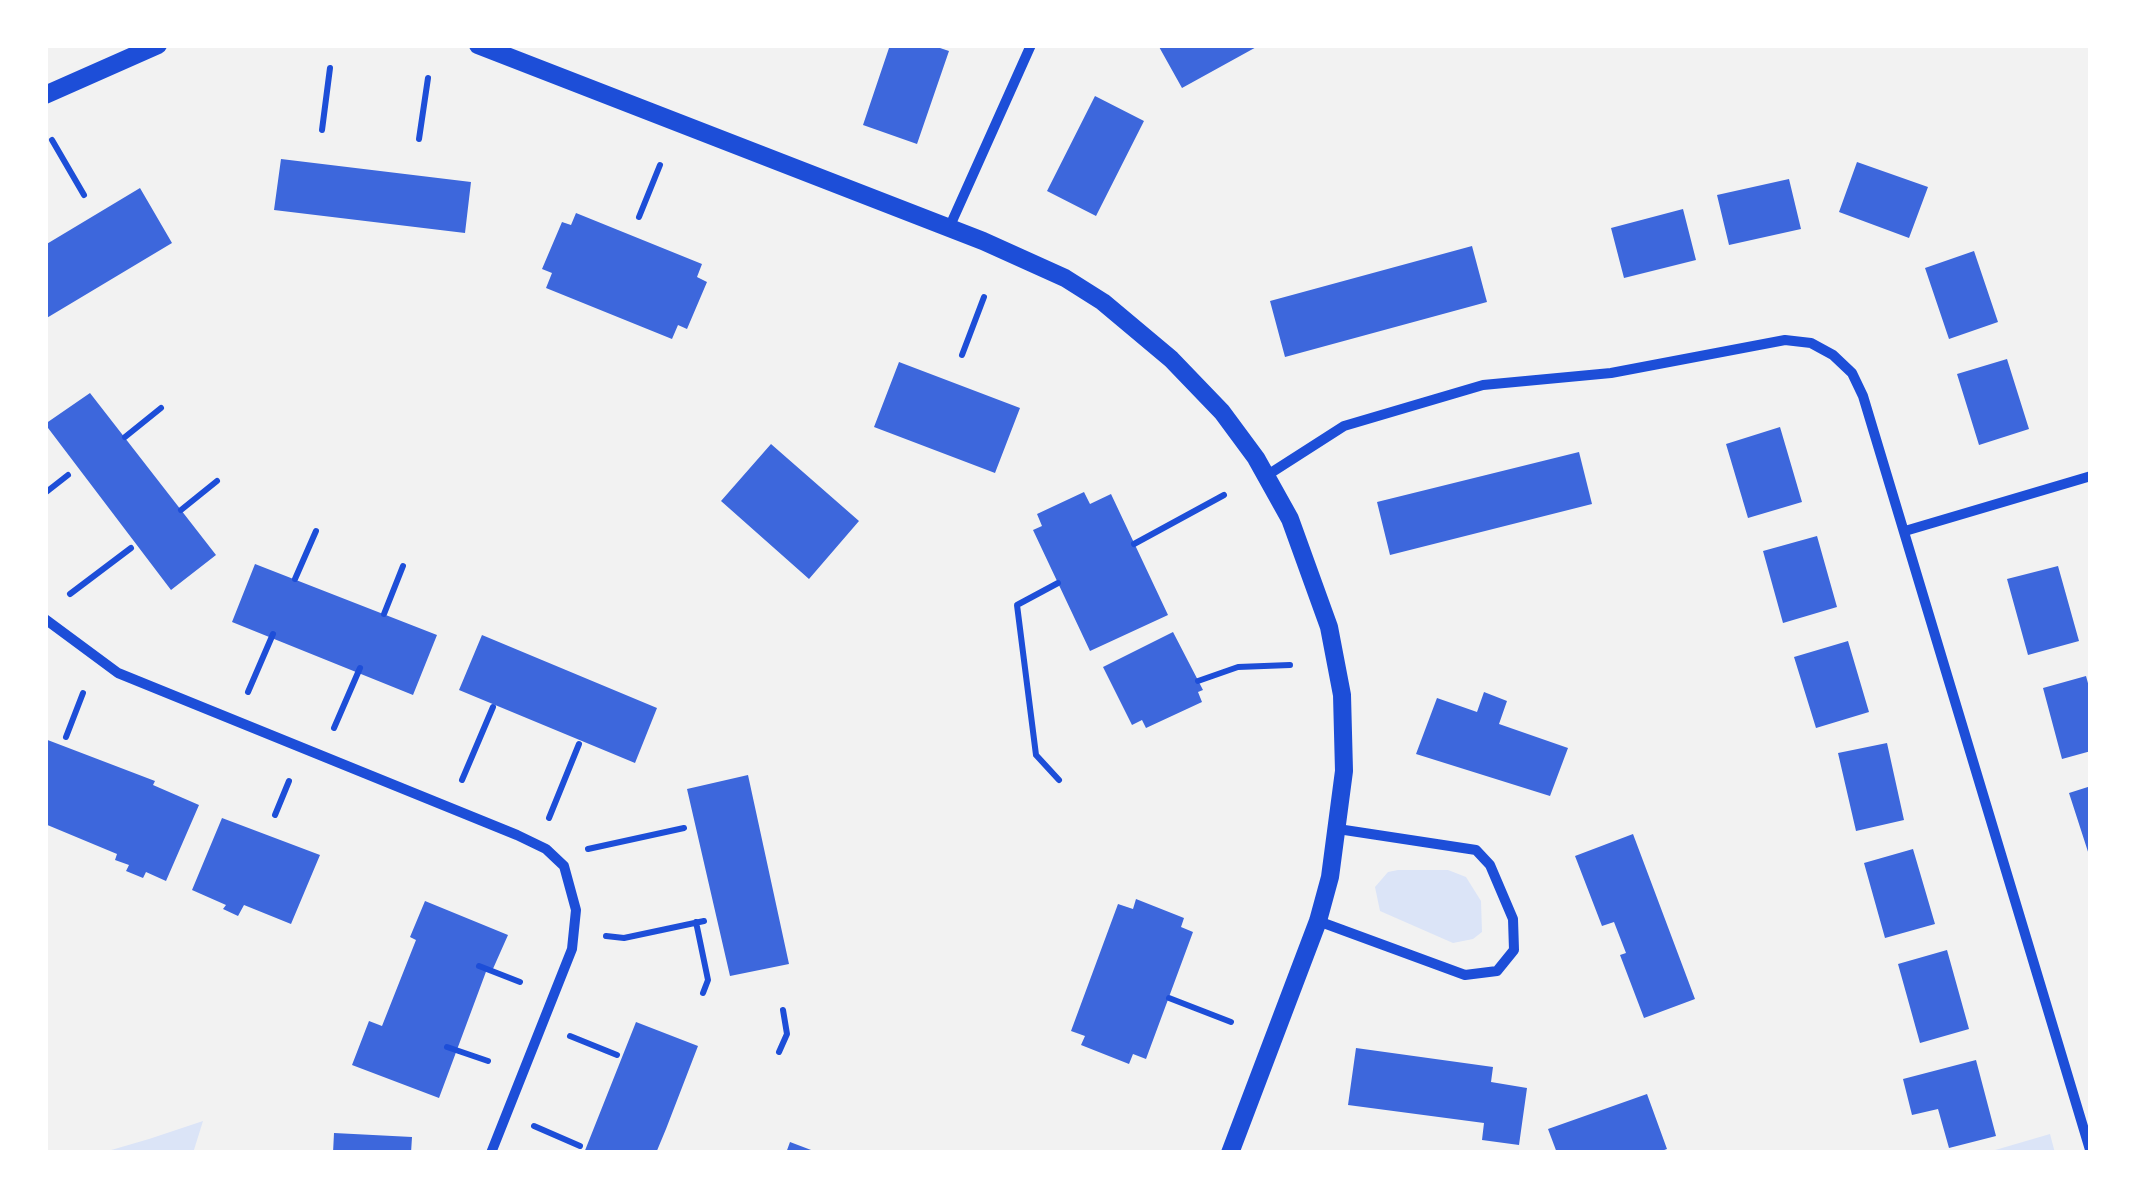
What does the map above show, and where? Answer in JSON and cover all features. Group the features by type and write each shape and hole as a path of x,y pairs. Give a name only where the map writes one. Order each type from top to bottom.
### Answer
{"street":[{"path":"45,94 158,45"},
{"path":"949,228 1031,45"},
{"path":"483,46 949,228 1064,278 1126,320 1222,412 1266,476 1303,549 1329,627 1342,695 1344,745 1338,829 1318,921 1230,1153"},
{"path":"1266,476 1344,426 1484,385 1611,372 1772,342 1798,341 1834,355 1858,384 2091,1153"},
{"path":"1905,532 2091,476"},
{"path":"45,620 65,638 128,677 538,844 561,863 574,896 572,949 491,1153"},
{"path":"1318,921 1465,976 1497,971 1514,950 1512,920 1490,865 1476,850 1338,829"}],"path":[{"path":"322,130 330,68"},
{"path":"419,139 428,78"},
{"path":"52,140 84,195"},
{"path":"639,217 660,165"},
{"path":"962,355 984,296"},
{"path":"125,438 161,408"},
{"path":"45,493 68,476"},
{"path":"181,510 218,481"},
{"path":"1134,544 1224,494"},
{"path":"295,579 316,531"},
{"path":"70,594 132,548"},
{"path":"384,614 404,566"},
{"path":"1058,583 1016,605 1036,754 1059,780"},
{"path":"248,692 273,634"},
{"path":"1198,682 1222,670 1290,665"},
{"path":"334,728 360,668"},
{"path":"66,737 83,693"},
{"path":"462,780 493,707"},
{"path":"549,818 579,744"},
{"path":"274,815 289,781"},
{"path":"588,849 684,828"},
{"path":"606,936 624,938 700,921 708,980 703,993"},
{"path":"479,966 520,982"},
{"path":"1168,998 1231,1022"},
{"path":"779,1052 787,1034 783,1010"},
{"path":"570,1036 617,1055"},
{"path":"447,1046 488,1061"},
{"path":"534,1126 580,1146"}],"shaded area":[{"path":"1448,870 1466,877 1481,901 1482,932 1473,939 1453,943 1380,911 1375,887 1388,872"},
{"path":"203,1121 193,1153 101,1153 149,1139"},
{"path":"2050,1134 2055,1153 1985,1153"}],"building":[{"path":"890,45 931,45 949,51 917,144 863,125"},
{"path":"1158,45 1260,45 1182,88"},
{"path":"1095,96 1144,121 1096,216 1047,191"},
{"path":"281,159 471,182 465,233 274,210"},
{"path":"1857,162 1928,187 1909,238 1839,212"},
{"path":"1789,179 1801,229 1729,245 1717,195"},
{"path":"140,188 172,243 45,319 45,245"},
{"path":"1683,209 1696,260 1624,278 1611,228"},
{"path":"576,213 702,264 697,277 707,282 687,329 678,325 672,339 546,288 552,273 542,269 562,222 571,225"},
{"path":"1472,246 1487,302 1285,357 1270,301"},
{"path":"1974,251 1998,322 1949,339 1925,268"},
{"path":"2007,359 2029,429 1979,445 1957,374"},
{"path":"899,362 1020,408 995,473 874,427"},
{"path":"90,393 216,555 171,590 45,424"},
{"path":"1780,427 1802,502 1748,518 1726,444"},
{"path":"771,444 859,521 809,579 721,501"},
{"path":"1579,452 1592,504 1390,555 1377,502"},
{"path":"1084,492 1090,504 1111,494 1168,615 1090,651 1033,530 1042,526 1037,514"},
{"path":"1817,536 1837,607 1783,623 1763,551"},
{"path":"255,564 437,635 413,695 232,622"},
{"path":"2058,566 2079,641 2028,655 2007,579"},
{"path":"1173,632 1203,690 1198,692 1202,702 1146,728 1142,720 1132,725 1103,667"},
{"path":"482,635 657,708 635,763 459,690"},
{"path":"1848,641 1869,712 1816,728 1794,657"},
{"path":"2086,676 2091,694 2091,751 2062,759 2043,688"},
{"path":"1484,692 1507,701 1499,724 1568,748 1550,796 1416,754 1437,698 1477,712"},
{"path":"45,739 155,781 153,785 199,805 166,881 146,872 143,878 126,871 129,865 115,860 117,854 45,824"},
{"path":"1887,743 1904,820 1856,831 1838,753"},
{"path":"748,775 789,964 730,976 687,789"},
{"path":"2091,786 2091,858 2090,858 2069,793"},
{"path":"222,818 320,855 291,924 244,905 238,916 223,909 226,905 192,890"},
{"path":"1633,834 1695,999 1644,1018 1620,955 1626,953 1614,922 1602,926 1575,856"},
{"path":"1913,849 1935,924 1885,938 1864,863"},
{"path":"1136,899 1184,918 1181,927 1193,932 1146,1059 1133,1054 1129,1064 1081,1045 1085,1036 1071,1031 1118,904 1133,909"},
{"path":"425,901 508,935 492,971 487,969 439,1098 352,1065 369,1021 382,1026 416,940 410,937"},
{"path":"1947,950 1969,1029 1920,1043 1898,964"},
{"path":"636,1022 698,1046 666,1129 656,1153 584,1153"},
{"path":"1356,1048 1493,1067 1491,1082 1527,1088 1519,1145 1482,1140 1484,1123 1348,1105"},
{"path":"1976,1060 1996,1136 1949,1148 1938,1109 1912,1115 1903,1079"},
{"path":"1647,1094 1667,1149 1656,1153 1557,1153 1548,1129"},
{"path":"334,1133 412,1137 411,1153 333,1153"},
{"path":"790,1142 819,1153 786,1153"}]}
